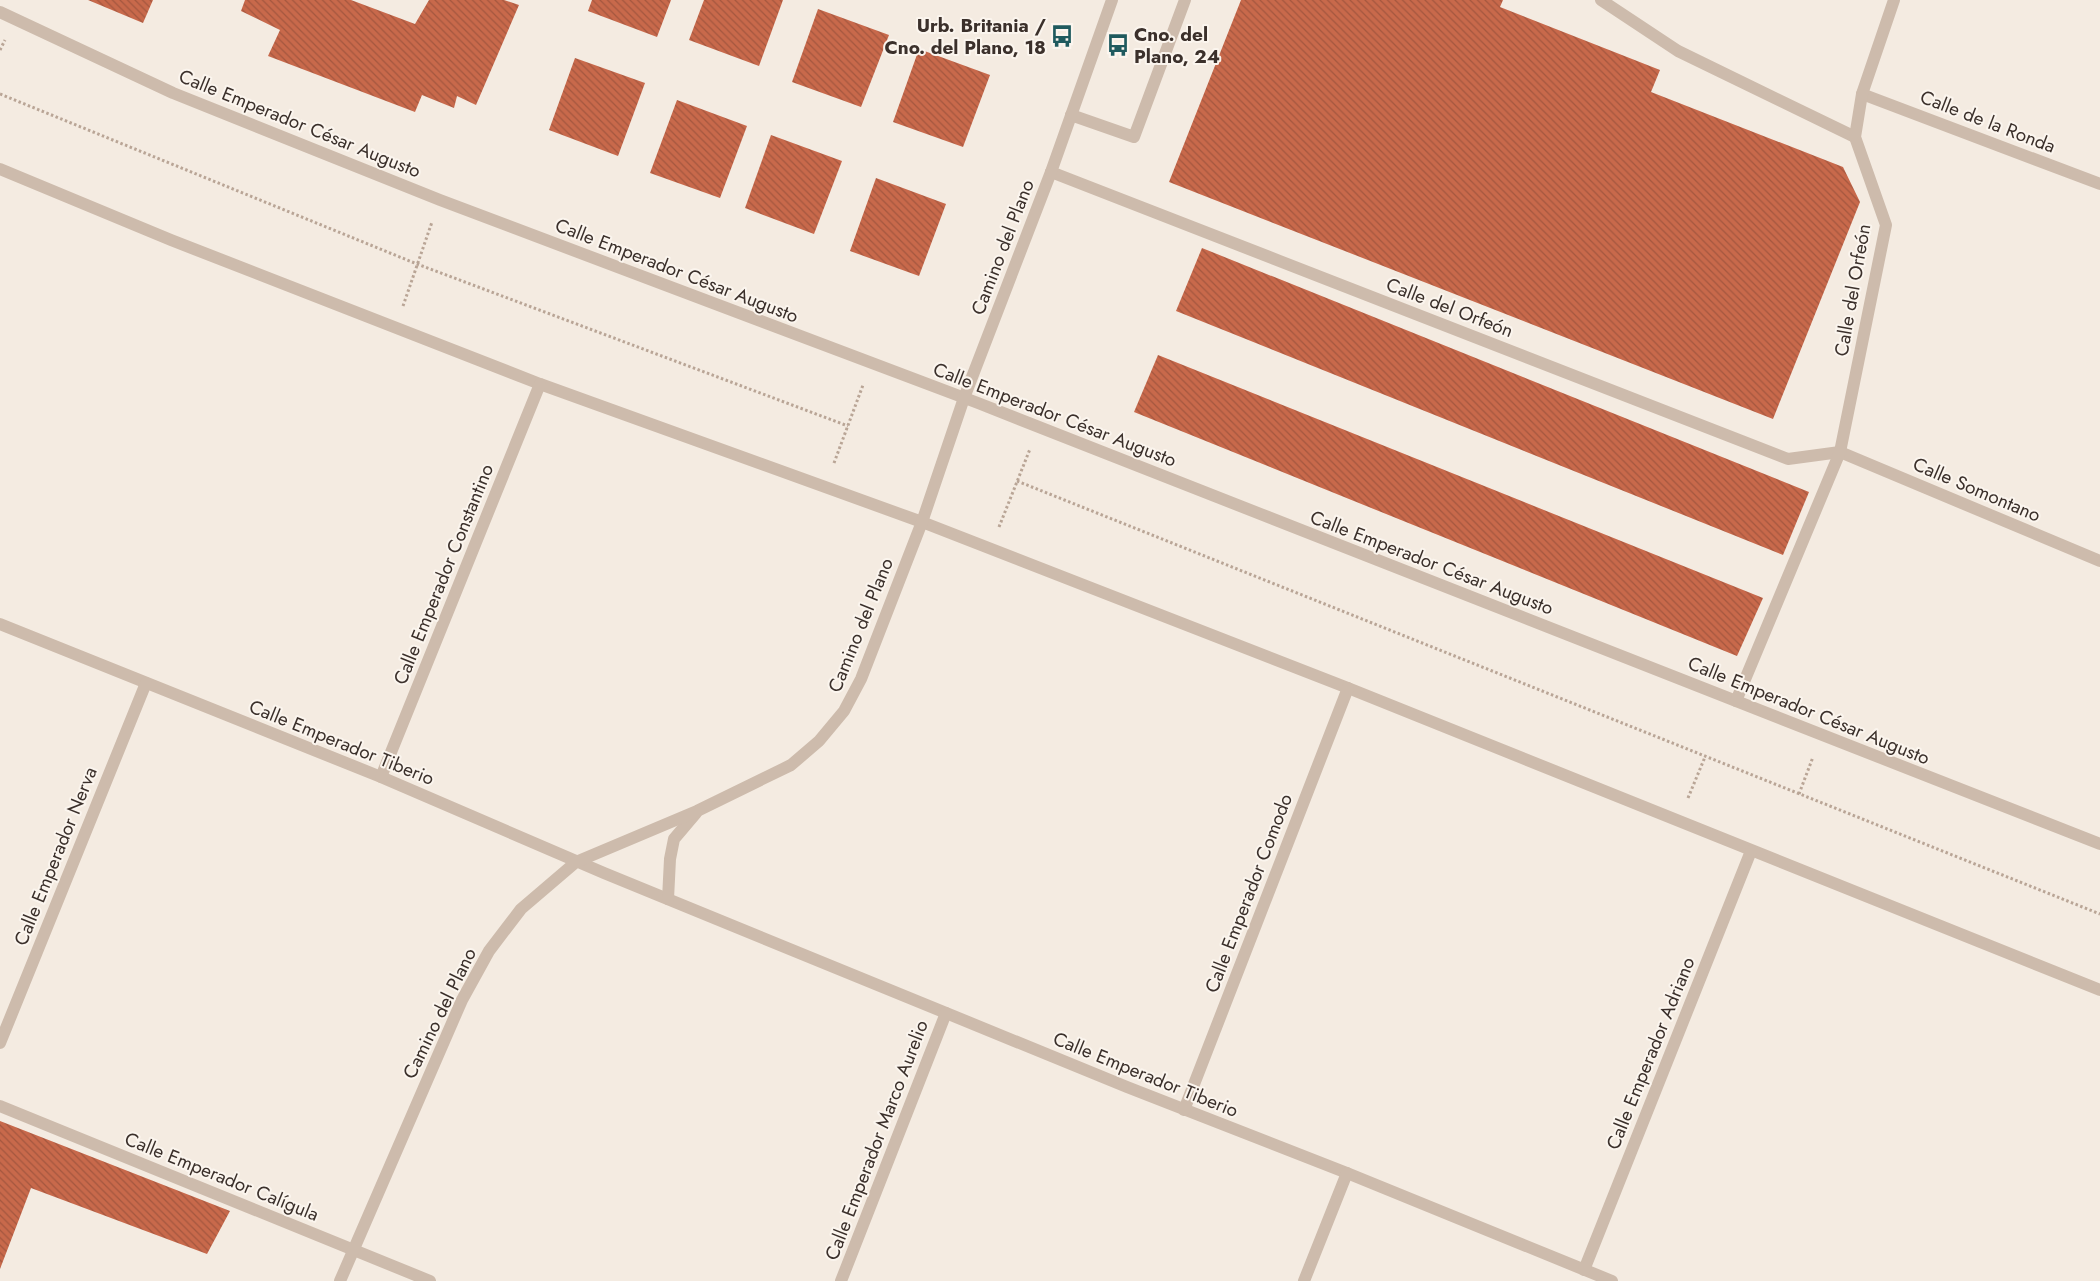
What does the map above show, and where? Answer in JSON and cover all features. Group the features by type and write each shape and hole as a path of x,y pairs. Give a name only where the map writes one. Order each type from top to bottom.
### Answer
{"street":[{"name":"Camino del Plano","path":"340,1281 462,1000 489,951 522,910 576,862 697,811 791,765 819,741 844,711 861,679 922,522 964,398 1051,172 1112,0"},
{"path":"1071,115 1134,137 1185,0"},
{"path":"1601,0 1678,51 1855,137"},
{"name":"Calle del Orfeón","path":"1736,701 1840,452 1886,226 1855,137 1862,94 1894,0"},
{"name":"Calle Emperador César Augusto","path":"0,12 173,93 440,200 964,398 2100,844"},
{"name":"Calle de la Ronda","path":"1862,94 2100,184"},
{"path":"0,169 171,240 540,384 922,522 1348,688 2100,990"},
{"name":"Calle del Orfeón","path":"1051,172 1788,459 1840,452"},
{"name":"Calle Emperador Constantino","path":"381,777 540,384"},
{"name":"Calle Somontano","path":"1840,452 2100,561"},
{"name":"Calle Emperador Tiberio","path":"0,624 381,777 576,862 946,1013 1612,1281"},
{"name":"Calle Emperador Nerva","path":"0,1042 146,683"},
{"name":"Calle Emperador Comodo","path":"1184,1110 1348,688"},
{"path":"668,899 670,859 674,839 697,811"},
{"name":"Calle Emperador Adriano","path":"1584,1270 1751,851"},
{"name":"Calle Emperador Marco Aurelio","path":"841,1281 946,1013"},
{"name":"Calle Emperador Calígula","path":"0,1106 430,1281"},
{"path":"1304,1281 1347,1173"}],"path":[{"path":"0,94 418,264 848,426"},
{"path":"395,328 440,200"},
{"path":"825,487 872,364"},
{"path":"991,549 1039,428"},
{"path":"1017,481 2100,914"},
{"path":"1799,794 1822,735"},
{"path":"1678,821 1705,756"}],"building":[{"path":"88,0 153,0 143,23"},
{"path":"245,0 351,0 415,24 429,0 504,0 519,5 476,105 457,96 454,108 422,95 415,112 268,56 280,30 241,11"},
{"path":"592,0 671,0 657,37 588,11"},
{"path":"704,0 783,0 759,66 689,40"},
{"path":"1241,0 1503,0 1500,7 1660,70 1651,92 1843,167 1860,202 1773,419 1169,182"},
{"path":"818,9 889,35 861,107 792,82"},
{"path":"919,49 990,75 963,147 893,122"},
{"path":"575,58 645,83 618,156 549,130"},
{"path":"677,100 747,126 720,198 650,173"},
{"path":"771,135 842,161 814,234 745,208"},
{"path":"876,178 946,204 919,276 850,251"},
{"path":"1202,248 1809,492 1783,555 1176,311"},
{"path":"1158,355 1763,598 1737,656 1134,412"},
{"path":"0,1121 230,1211 207,1254 31,1188 0,1269"}],"place":[{"name":"Urb. Britania / Cno. del Plano, 18","path":"1062,36"},
{"name":"Cno. del Plano, 24","path":"1118,45"}]}
